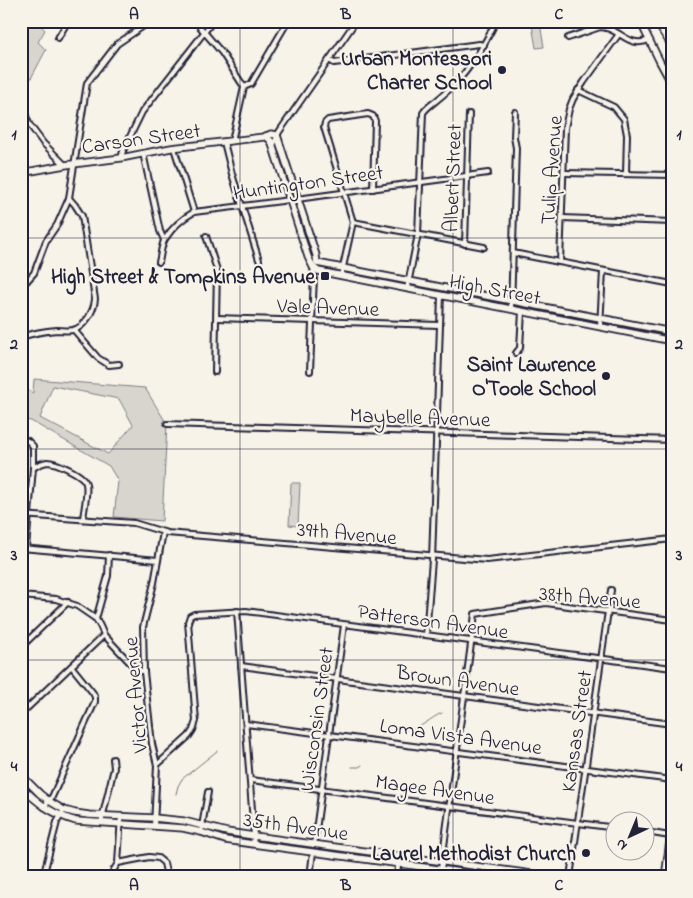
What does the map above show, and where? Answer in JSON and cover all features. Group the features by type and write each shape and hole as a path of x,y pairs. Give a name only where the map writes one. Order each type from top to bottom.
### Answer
{"highway":[{"path":"657,21 672,44"}],"street":[{"path":"58,38 68,21"},
{"path":"21,285 34,272 46,241 69,198 87,83 117,44 151,21"},
{"path":"194,21 222,53 244,88 232,141"},
{"path":"121,158 142,112 213,21"},
{"path":"244,88 251,84 288,21"},
{"path":"273,147 277,135 356,21"},
{"path":"407,289 418,234 422,114 470,66 484,45 496,21"},
{"path":"640,21 672,84"},
{"path":"568,38 600,27 606,27 637,42 642,43 650,40"},
{"name":"Tulip Avenue","path":"560,262 566,119 578,90 619,34"},
{"path":"329,60 334,63 479,44 484,45"},
{"path":"578,90 614,107 624,119 627,135 626,173"},
{"path":"21,103 29,124 43,143 65,165"},
{"path":"511,309 516,148 514,112"},
{"path":"341,276 353,222 325,130 325,123 328,120 368,114 373,116 375,121 372,188"},
{"name":"Albert Street","path":"465,244 470,114"},
{"name":"Carson Street","path":"21,173 174,148 271,134 277,135"},
{"path":"277,135 316,255 310,371"},
{"path":"266,136 271,141 308,257 315,265"},
{"path":"224,142 259,260"},
{"path":"159,262 164,240 179,223 194,212 174,148"},
{"path":"143,153 160,231 164,240"},
{"name":"Huntington Street","path":"194,212 488,173"},
{"path":"564,173 672,175"},
{"path":"21,337 38,332 74,330 86,322 92,312 95,300 82,216 69,198"},
{"path":"562,218 672,222"},
{"path":"353,222 484,247"},
{"path":"206,236 217,270 215,372"},
{"path":"514,253 672,284"},
{"name":"High Street","path":"315,265 343,268 672,332"},
{"name":"High Street","path":"315,265 318,271 341,276 672,340"},
{"path":"600,326 604,271"},
{"path":"426,635 432,556 441,296"},
{"path":"516,353 520,348 522,311"},
{"name":"Vale Avenue","path":"216,318 439,325"},
{"path":"74,330 98,358 109,365 118,364"},
{"name":"Maybelle Avenue","path":"167,424 672,440"},
{"path":"21,438 33,446 29,515 24,548 158,560"},
{"path":"33,468 42,463 55,463 81,476 85,480 87,485 83,519"},
{"name":"39th Avenue","path":"21,515 134,523 162,532 487,560 672,539"},
{"name":"Victor Avenue","path":"154,826 158,765 152,744 144,672 143,627 154,583 162,532"},
{"path":"96,619 108,576 109,555"},
{"name":"Kansas Street","path":"570,877 611,590"},
{"path":"21,596 56,599 77,606 96,619 104,635 135,668 144,672"},
{"path":"21,647 68,602"},
{"name":"38th Avenue","path":"472,642 475,614 546,604 672,620"},
{"path":"237,611 251,780 253,844"},
{"name":"Patterson Avenue","path":"158,765 188,736 193,730 196,721 188,622 190,616 194,614 237,611 672,668"},
{"path":"672,612 672,620"},
{"name":"Wisconsin Street","path":"310,877 344,625"},
{"path":"21,714 104,635"},
{"path":"441,869 472,642"},
{"name":"Brown Avenue","path":"241,666 672,724"},
{"path":"44,807 52,797 95,697 72,667"},
{"name":"Loma Vista Avenue","path":"246,724 672,780"},
{"path":"101,823 114,768 113,759"},
{"name":"35th Avenue","path":"21,775 40,794 64,810 89,815 184,821 227,832 554,877"},
{"name":"Magee Avenue","path":"251,780 606,827"},
{"name":"35th Avenue","path":"21,786 44,807 76,821 183,828 225,840 497,877"},
{"path":"201,832 208,792"},
{"path":"43,877 57,822 64,810"},
{"path":"111,877 118,863 121,816"},
{"path":"665,877 672,826"},
{"path":"656,834 670,836"},
{"path":"397,877 399,856"},
{"path":"118,863 149,857 158,858 164,864 167,877"},
{"path":"483,876 484,868"}],"shaded area":[{"path":"21,21 36,21 45,30 38,42 46,50 29,82 21,103"},
{"path":"540,23 544,47 536,48 532,25"},
{"path":"34,379 145,388 167,424 162,521 114,517 118,481 109,466 31,421 21,419 21,387 33,393","holes":["53,386 119,399 133,425 108,454 40,418"]},
{"path":"291,483 300,483 298,526 289,525"}],"waterway":[{"path":"21,31 31,21"},
{"path":"21,54 25,45 24,28"},
{"path":"408,729 421,726 442,713"},
{"path":"176,794 182,779 217,751"},
{"path":"352,767 362,765"}],"place":[{"name":"Urban Montessori Charter School","path":"502,70"},
{"name":"High Street & Tompkins Avenue","path":"325,276"},
{"name":"Saint Lawrence O'Toole School","path":"606,376"},
{"name":"Laurel Methodist Church","path":"586,853"}]}
